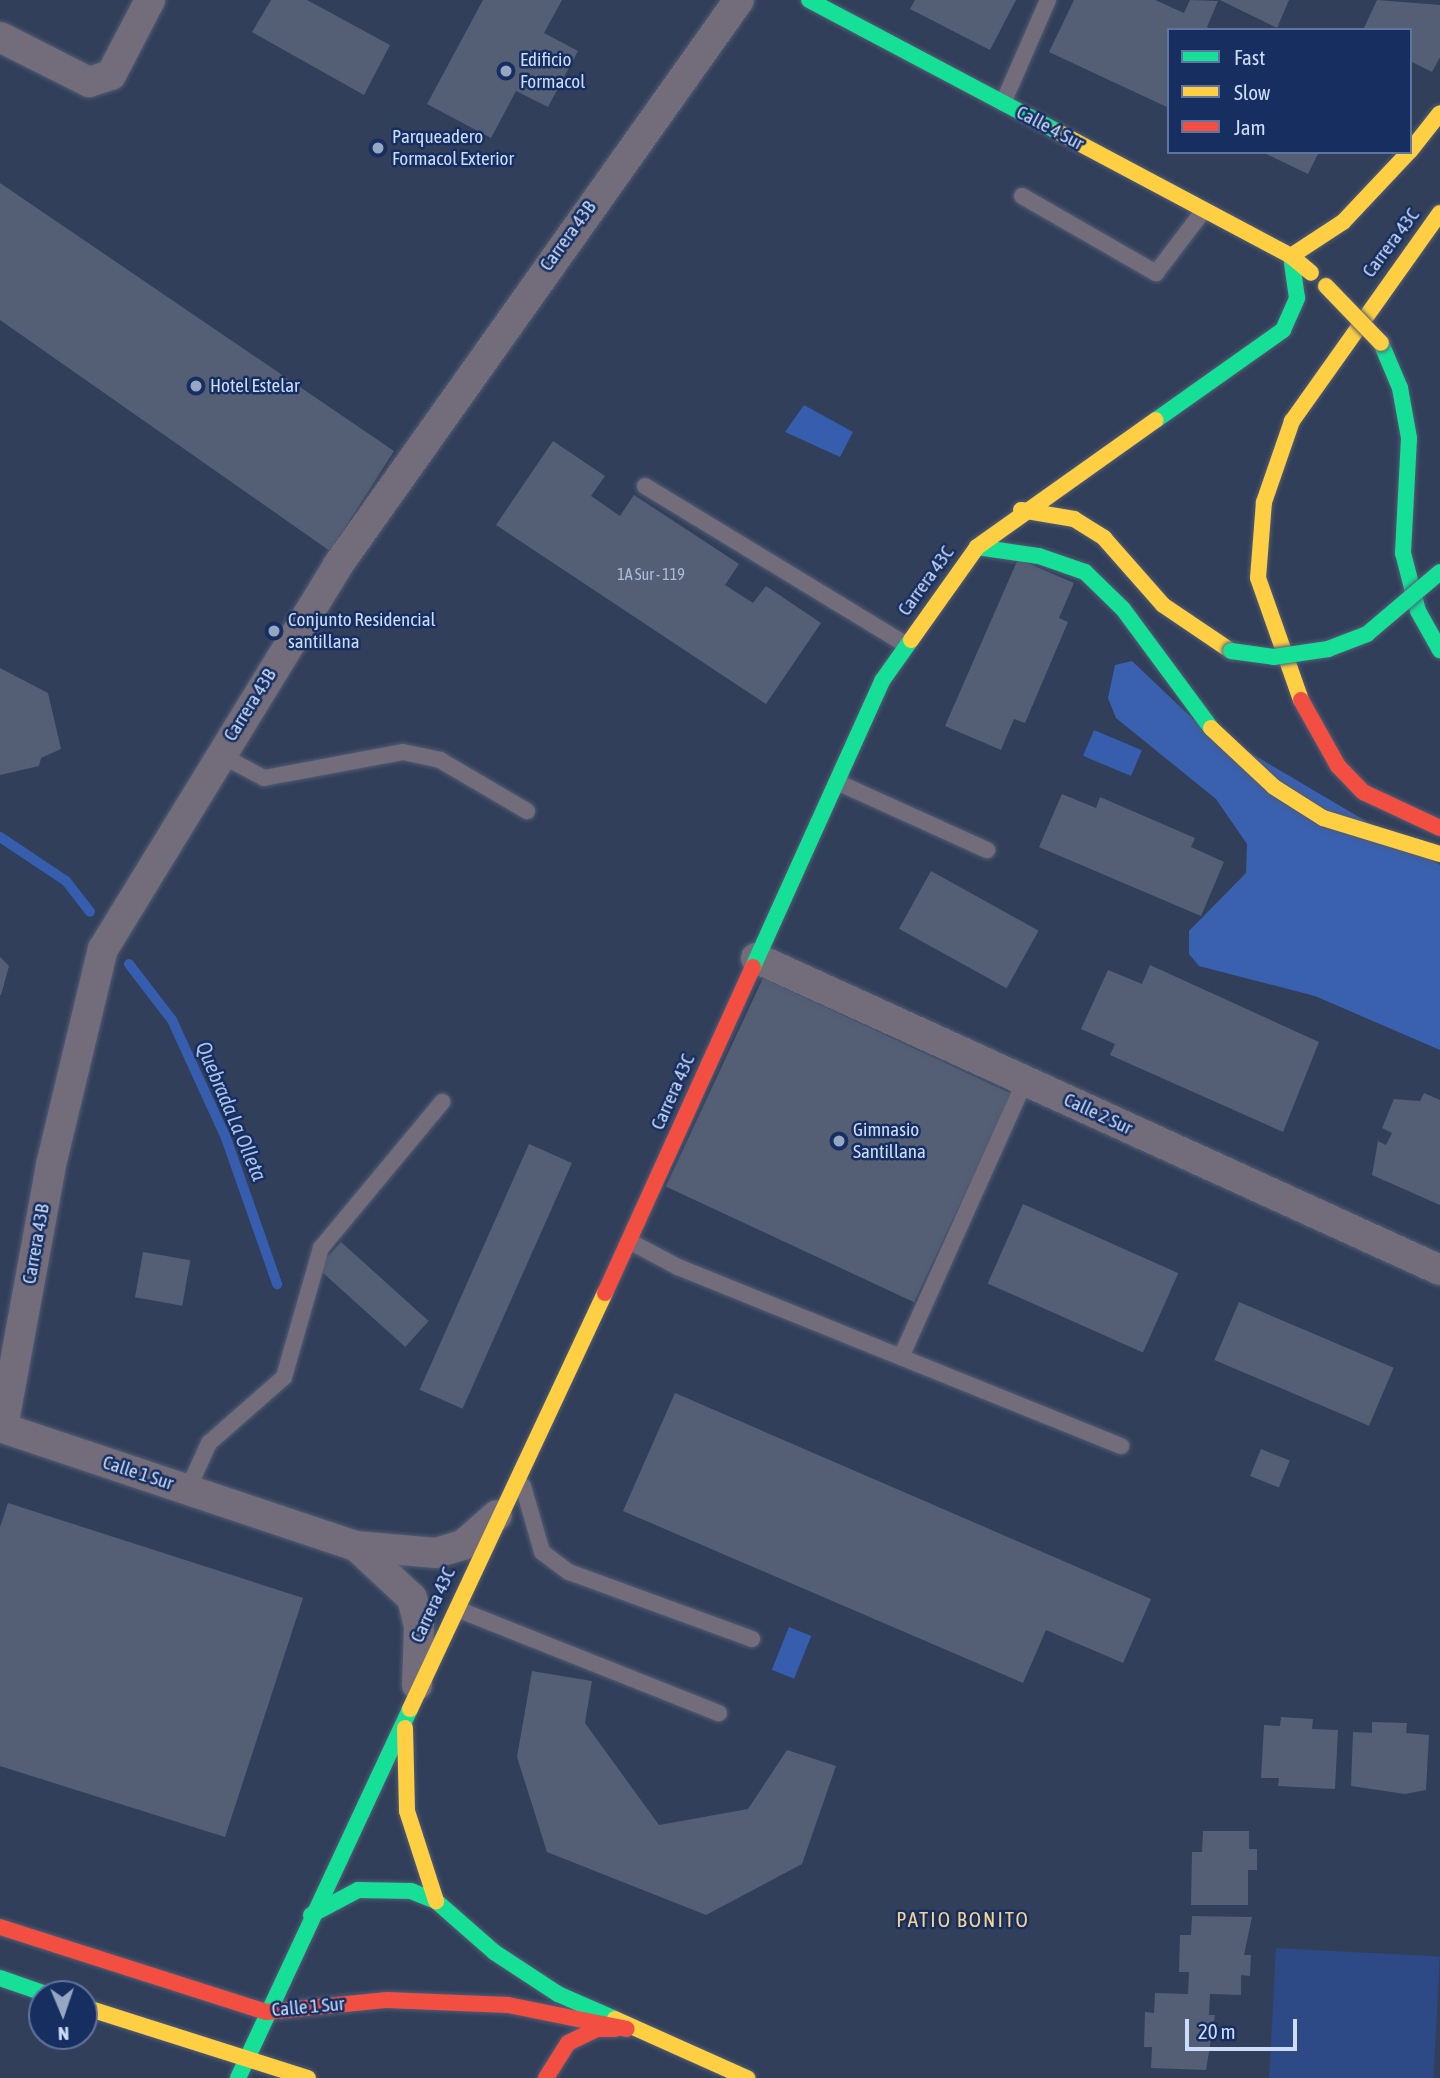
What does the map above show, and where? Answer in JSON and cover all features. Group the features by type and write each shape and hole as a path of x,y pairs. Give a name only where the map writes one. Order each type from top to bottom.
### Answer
{"street":[{"path":"0,37 89,82 116,78 150,0"},
{"name":"Carrera 43B","path":"1,1427 51,1165 103,949 219,754 505,322 739,0"},
{"name":"Calle 4 Sur","path":"809,0 1291,256 1326,286 1381,343 1401,387 1409,438 1400,517 1403,554 1418,611 1440,650"},
{"path":"1412,149 1440,113"},
{"path":"1291,256 1343,222 1408,154"},
{"name":"Carrera 43C","path":"1440,213 1333,357 1292,421 1272,472 1258,534 1258,578 1287,674 1311,718 1363,792 1440,828"},
{"name":"Carrera 43C","path":"238,2078 311,1915 629,1241 882,681 977,547 1021,510 1283,330 1297,298 1291,256"},
{"path":"1021,510 1074,519 1104,538 1163,605 1231,651 1274,657 1338,646 1383,623 1440,572"},
{"path":"977,547 1039,556 1085,572 1123,609 1213,731 1274,787 1323,818 1440,854"},
{"name":"Calle 2 Sur","path":"756,958 1440,1270"},
{"name":"Calle 1 Sur","path":"1,1427 356,1546 436,1553 463,1545 500,1512"},
{"name":"Calle 1 Sur","path":"356,1546 412,1598 419,1626 411,1702 407,1811 436,1901"},
{"name":"Calle 1 Sur","path":"311,1915 358,1890 384,1887 436,1901 494,1952 627,2029 747,2078"},
{"name":"Calle 1 Sur","path":"0,1927 228,2005 266,2012 387,2000 481,2004 627,2029"},
{"path":"0,1978 28,1988"},
{"path":"98,2012 308,2078"},
{"path":"545,2078 568,2043 597,2029 627,2029"}],"lane":[{"path":"849,22 860,0"},
{"path":"1003,103 1048,0"},
{"path":"1022,196 1156,273 1204,210"},
{"path":"645,486 906,645"},
{"path":"219,754 264,778 403,752 440,760 527,811"},
{"path":"837,782 987,850"},
{"path":"901,1357 1025,1081"},
{"path":"188,1489 209,1443 284,1377 321,1248 442,1102"},
{"path":"629,1241 901,1357 1121,1446"},
{"path":"521,1473 542,1552 569,1572 752,1639"},
{"path":"455,1608 719,1713"}],"shaded area":[{"path":"804,405 853,432 840,457 785,432"},
{"path":"1132,661 1193,719 1440,865 1440,1050 1315,996 1199,966 1189,954 1189,931 1246,873 1247,844 1216,799 1116,718 1108,698 1115,665"},
{"path":"1094,730 1142,750 1131,776 1083,756"},
{"path":"789,1627 811,1636 794,1679 772,1670"},
{"path":"1276,1948 1440,1957 1433,2078 1269,2078"}],"building":[{"path":"271,0 307,0 390,45 364,95 252,32"},
{"name":"Edificio Formacol","path":"483,0 562,0 544,33 578,51 548,107 516,91 491,138 427,104"},
{"path":"915,0 1016,0 990,50 910,9"},
{"path":"1074,0 1155,0 1184,13 1190,0 1218,1 1209,28 1167,28 1167,107 1049,52"},
{"path":"1220,0 1289,0 1277,28"},
{"path":"1377,0 1440,5 1440,57 1432,72 1412,62 1412,28 1364,28"},
{"path":"1266,154 1318,154 1308,174"},
{"name":"Hotel Estelar","path":"0,183 394,451 330,551 0,320"},
{"path":"553,441 605,476 591,496 620,516 634,495 739,564 725,585 753,603 766,586 821,623 766,704 496,525"},
{"path":"1018,559 1074,583 1059,618 1068,622 1025,723 1014,719 1001,750 945,726"},
{"path":"0,668 48,693 61,749 41,758 39,766 0,775"},
{"path":"1062,794 1096,808 1100,797 1195,838 1191,847 1224,862 1201,916 1039,847"},
{"path":"931,871 1039,931 1007,988 899,929"},
{"path":"0,957 9,966 1,995 0,995"},
{"path":"1150,965 1319,1042 1283,1132 1110,1055 1115,1044 1081,1029 1108,970 1142,984"},
{"name":"Gimnasio Santillana","path":"763,978 1011,1094 914,1302 666,1186"},
{"path":"1424,1093 1440,1100 1440,1205 1372,1175 1378,1141 1386,1145 1392,1133 1382,1128 1394,1099 1420,1101"},
{"path":"529,1144 572,1163 463,1409 420,1390"},
{"path":"1023,1204 1178,1273 1143,1353 988,1283"},
{"path":"341,1242 429,1321 405,1347 318,1268"},
{"path":"143,1252 190,1260 182,1306 135,1297"},
{"path":"1239,1302 1394,1368 1369,1426 1214,1360"},
{"path":"675,1393 1151,1599 1123,1663 1046,1630 1023,1683 623,1511"},
{"path":"1261,1449 1290,1461 1279,1488 1250,1476"},
{"path":"8,1503 303,1598 225,1837 0,1766 0,1527"},
{"path":"532,1671 592,1681 585,1723 659,1825 748,1809 787,1750 836,1766 802,1864 706,1915 547,1852 517,1757"},
{"path":"1281,1717 1313,1719 1312,1729 1338,1730 1335,1789 1278,1786 1279,1778 1261,1778 1264,1725 1280,1726"},
{"path":"1372,1722 1407,1723 1406,1733 1429,1735 1426,1790 1405,1794 1351,1786 1353,1732 1372,1733"},
{"path":"1203,1831 1249,1831 1249,1849 1257,1849 1257,1870 1248,1870 1248,1905 1191,1905 1192,1852 1202,1852"},
{"path":"1192,1916 1252,1917 1244,1955 1251,1955 1250,1976 1241,1975 1241,1995 1210,1994 1209,2015 1215,2015 1206,2070 1151,2068 1152,2047 1144,2047 1145,2012 1154,2013 1155,1993 1188,1994 1189,1972 1179,1972 1180,1935 1191,1935"}],"waterway":[{"name":"Quebrada La Olleta","path":"0,837 66,881 90,912"},
{"name":"Quebrada La Olleta","path":"129,964 172,1020 226,1138 277,1284"}],"traffic: fast":[{"path":"809,0 1058,132"},
{"path":"1156,420 1283,330 1297,298 1291,256"},
{"path":"1381,343 1400,388 1409,438 1403,553 1418,611 1440,650"},
{"path":"977,547 1039,556 1085,572 1123,609 1211,728"},
{"path":"1231,651 1274,657 1328,649 1367,634 1440,572"},
{"path":"753,967 882,681 911,640"},
{"path":"238,2078 410,1709"},
{"path":"311,1915 358,1890 411,1891 436,1901 494,1952 558,1994 615,2019"},
{"path":"0,1978 28,1988"}],"traffic: slow":[{"path":"1412,148 1440,113"},
{"path":"1058,132 1291,256 1311,273"},
{"path":"1291,256 1343,222 1407,154"},
{"path":"1301,700 1258,578 1264,502 1292,421 1440,213"},
{"path":"1326,286 1381,343"},
{"path":"911,640 977,547 1156,420"},
{"path":"1021,510 1074,519 1104,538 1163,605 1231,651"},
{"path":"1211,728 1274,787 1323,818 1440,854"},
{"path":"410,1709 605,1293"},
{"path":"405,1728 407,1811 436,1901"},
{"path":"98,2011 308,2078"},
{"path":"615,2019 747,2078"}],"traffic: jam":[{"path":"1301,700 1338,766 1363,792 1440,828"},
{"path":"605,1293 753,967"},
{"path":"0,1927 266,2012 387,2000 508,2005 627,2029"},
{"path":"546,2078 568,2043 597,2029 615,2029"}],"place":[{"name":"Edificio Formacol","path":"506,71"},
{"name":"Parqueadero Formacol Exterior","path":"378,148"},
{"name":"Hotel Estelar","path":"196,386"},
{"name":"Conjunto Residencial santillana","path":"274,631"},
{"name":"Gimnasio Santillana","path":"839,1141"}],"district":[{"name":"PATIO BONITO","path":"963,1919"}]}
